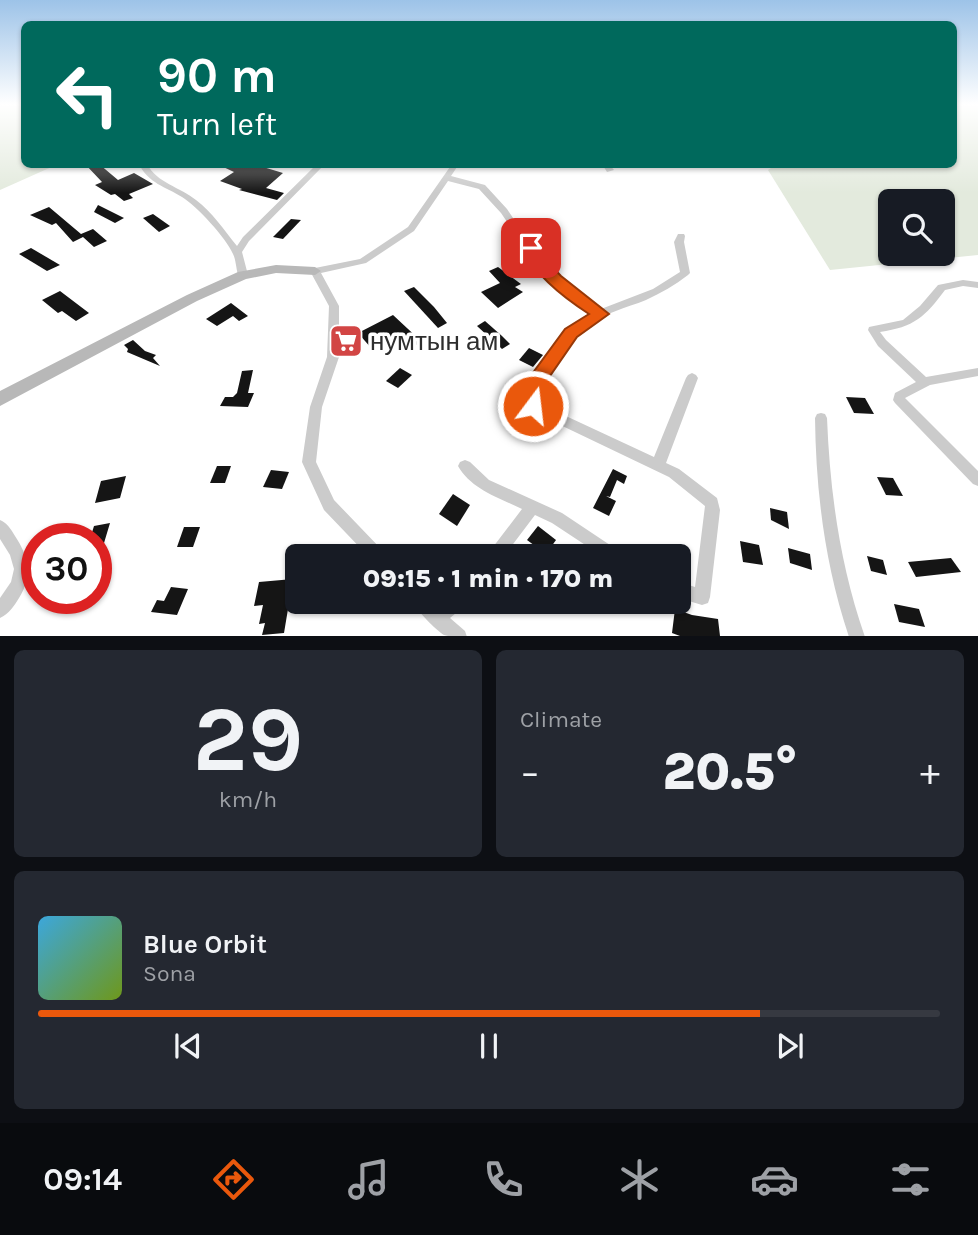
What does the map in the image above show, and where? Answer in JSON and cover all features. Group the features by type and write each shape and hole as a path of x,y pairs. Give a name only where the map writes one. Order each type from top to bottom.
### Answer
{"main road":[{"path":"0,399 192,298 243,275 276,269 315,271"}],"street":[{"path":"144,168 158,181 186,196 213,221 237,252 243,275"},
{"path":"237,252 255,230 318,168"},
{"path":"366,544 329,505 309,462 316,407 333,358 334,306 315,271 363,261 411,229 454,168"},
{"path":"448,178 482,187 504,211 540,262 579,300 601,314"},
{"path":"681,236 685,273 663,290 601,314 571,333 531,390 529,399 533,406 659,465 694,486 712,503 702,597 691,594"},
{"path":"925,383 882,343 873,330 898,326 911,320 933,300 942,287 963,283 978,285"},
{"path":"978,372 925,383 899,396 899,400 978,480"},
{"path":"659,465 692,378"},
{"path":"821,418 822,481 845,604 857,636"},
{"path":"465,466 484,484 579,530 598,544"},
{"path":"504,544 531,508"},
{"path":"0,527 21,557 24,570 18,587 0,610"},
{"path":"432,614 459,636"},
{"path":"437,619 443,614"}],"shaded area":[{"path":"0,134 21,134 21,168 49,168 0,190"},
{"path":"957,134 978,134 978,255 955,257 955,189 878,189 878,265 830,270 768,170 957,168"}],"building":[{"path":"89,168 104,168 118,180 134,173 153,184 129,194 133,198 124,201 95,185 102,182"},
{"path":"226,168 266,168 283,173 266,188 284,193 277,200 239,190 242,189 220,181 234,172"},
{"path":"98,205 124,218 115,223 94,212"},
{"path":"49,207 81,234 93,229 107,241 94,247 83,237 73,242 56,223 52,225 30,215"},
{"path":"153,214 170,226 159,232 143,218"},
{"path":"291,219 301,220 283,239 273,237"},
{"path":"31,248 60,265 47,271 19,254"},
{"path":"498,267 521,284 515,287 523,292 498,308 481,292 500,283 489,271"},
{"path":"414,287 447,323 438,328 404,291"},
{"path":"60,291 89,313 76,321 62,311 58,313 42,300"},
{"path":"231,303 248,316 239,321 233,316 217,326 206,319"},
{"path":"393,315 422,342 414,346 400,334 372,349 358,333"},
{"path":"485,321 510,344 502,349 477,326"},
{"path":"133,340 145,351 156,355 153,358 160,366 127,352 128,349 124,345"},
{"path":"529,348 543,355 533,367 519,360"},
{"path":"400,368 412,375 398,388 386,381"},
{"path":"253,370 248,393 254,393 248,407 220,406 225,397 233,397 237,393 242,371"},
{"path":"846,397 865,398 874,414 854,413"},
{"path":"521,410 557,428 552,436 515,419"},
{"path":"217,466 231,466 225,483 210,483"},
{"path":"613,469 627,476 624,484 617,480 610,497 606,496 616,501 609,516 593,508"},
{"path":"271,470 289,472 282,489 263,487"},
{"path":"126,476 120,498 95,503 101,481"},
{"path":"877,477 893,478 903,496 886,495"},
{"path":"453,494 470,505 457,526 439,514"},
{"path":"770,508 787,512 789,529 771,520"},
{"path":"538,526 556,540 553,544 532,544 527,540"},
{"path":"184,527 200,527 193,547 177,547"},
{"path":"740,541 759,545 763,565 743,562"},
{"path":"788,548 810,554 812,570 790,563"},
{"path":"867,556 883,560 887,575 871,571"},
{"path":"951,558 961,572 916,577 908,562"},
{"path":"285,580 285,614 287,614 284,633 262,635 265,623 259,624 263,605 254,606 259,582"},
{"path":"171,587 188,589 177,615 151,612 157,600 164,601"},
{"path":"894,604 919,609 925,627 899,622"},
{"path":"674,614 689,614 718,619 720,636 680,636 672,633"}],"place":[{"name":"нумтын ам","path":"346,341"}],"route":[{"path":"531,248 534,256 556,279 579,300 601,314 571,333 531,390 529,399 533,406"}]}
